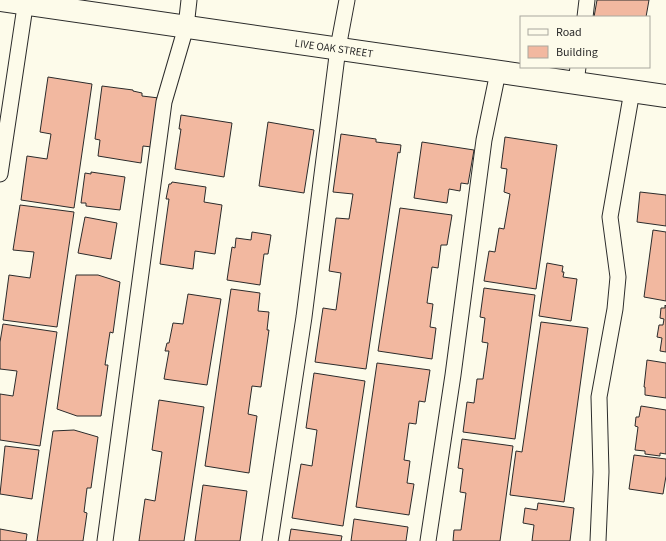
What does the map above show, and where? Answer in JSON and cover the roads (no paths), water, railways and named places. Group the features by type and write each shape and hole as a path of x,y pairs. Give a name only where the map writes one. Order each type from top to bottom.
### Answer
{"street":[{"name":"LIVE OAK STREET","path":"1,0 26,2 186,27 498,72 577,75 632,91 666,96"}],"lane":[{"path":"105,541 164,102 186,27 189,0"},
{"path":"270,541 304,318 338,48 347,0"},
{"path":"585,16 587,0"},
{"path":"0,174 26,2"},
{"path":"428,541 453,375 484,140 498,72"},
{"path":"598,541 601,472 599,397 615,309 618,277 610,217 632,91"}]}
